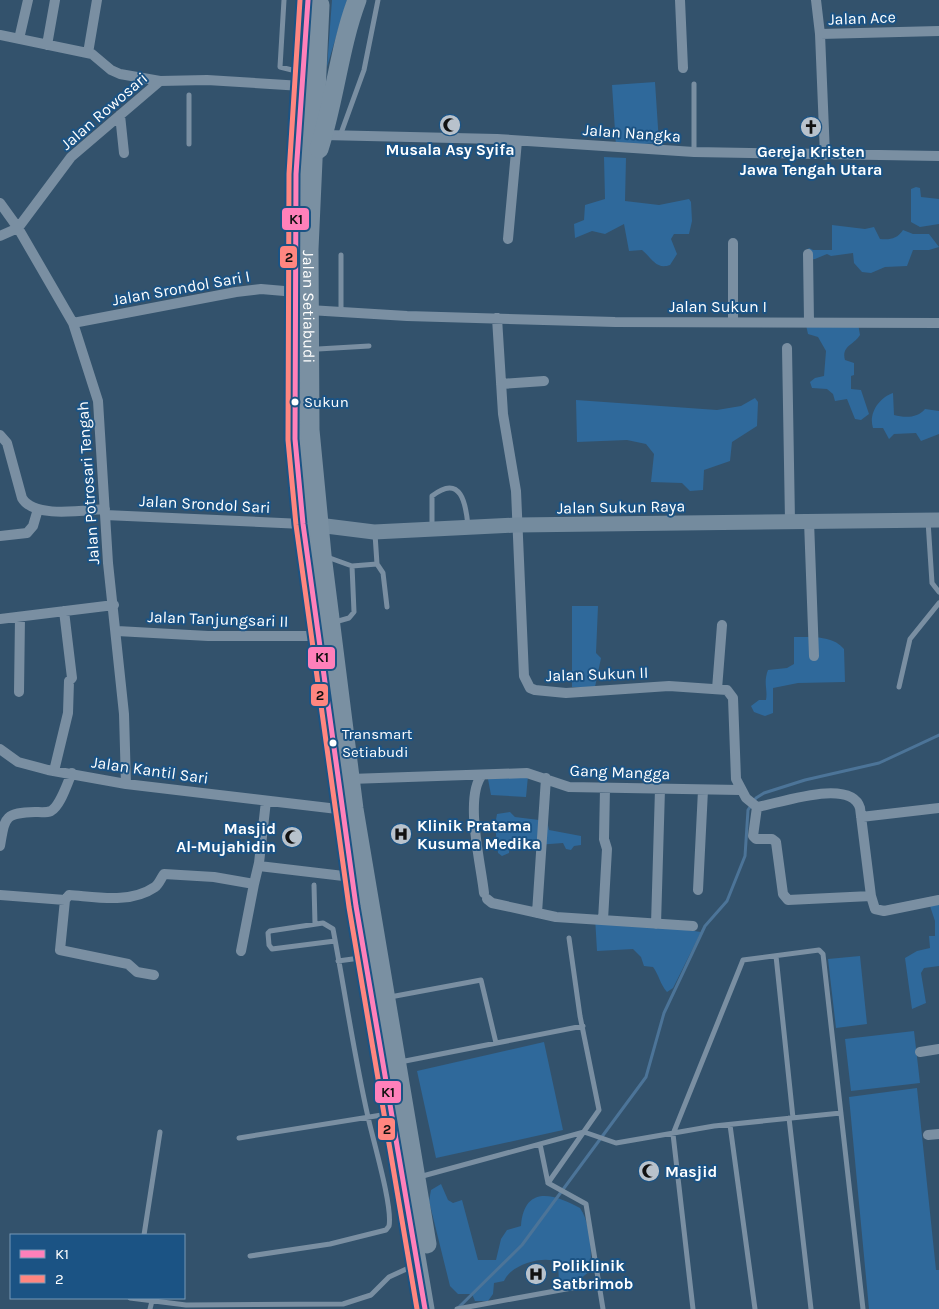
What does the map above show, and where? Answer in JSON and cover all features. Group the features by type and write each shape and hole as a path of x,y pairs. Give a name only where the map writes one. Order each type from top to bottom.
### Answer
{"highway":[{"name":"Jalan Setiabudi","path":"308,0 300,77 296,174 295,439 311,524"},
{"name":"Jalan Setiabudi","path":"311,524 310,430 315,314 311,174 320,0"},
{"path":"311,174 332,135 329,118 348,23 357,0"},
{"path":"311,524 322,555 324,630 350,778 348,810 352,877 365,917 364,958 378,998"},
{"path":"311,524 348,810 409,1179 421,1263 425,1309"},
{"path":"390,1064 391,1113 409,1179 438,1309"}],"street":[{"path":"19,39 28,0"},
{"path":"46,45 55,0"},
{"path":"88,53 97,0"},
{"path":"680,0 683,68"},
{"name":"Jalan Ace","path":"816,0 820,34 939,31"},
{"path":"820,34 825,155"},
{"path":"0,35 88,53 98,57 111,70 120,74 160,82"},
{"name":"Jalan Rowosari","path":"18,228 71,157 160,82 300,77"},
{"path":"120,115 124,153"},
{"name":"Jalan Nangka","path":"332,135 517,140 694,152 939,156"},
{"path":"508,239 517,140"},
{"name":"Jalan Potrosari Tengah","path":"0,203 18,228 73,323 98,401 105,512 124,714 126,784"},
{"path":"0,236 18,228"},
{"path":"733,243 733,321"},
{"path":"808,254 809,321"},
{"name":"Jalan Srondol Sari I","path":"73,323 236,292 260,289 296,292"},
{"name":"Jalan Sukun I","path":"315,314 341,312 400,316 615,322 809,321 939,323"},
{"path":"497,318 503,414 515,487 516,526"},
{"path":"787,348 790,521"},
{"path":"501,384 544,381"},
{"path":"0,435 7,443 22,498 27,505 38,509 33,526 27,533 0,536"},
{"name":"Jalan Srondol Sari","path":"38,509 48,512 105,512 311,524"},
{"name":"Jalan Sukun Raya","path":"311,524 374,532 516,526 934,520"},
{"path":"809,521 814,656"},
{"name":"Jalan Sukun II","path":"516,526 524,676 530,688 566,693 669,686 717,689"},
{"path":"0,619 114,605"},
{"path":"54,771 66,728 69,681 72,678 64,611"},
{"path":"20,617 20,692"},
{"path":"722,625 717,689 727,690 734,698 734,767 749,800 754,836 756,839 772,839 776,842 783,894 788,900 871,896"},
{"name":"Jalan Tanjungsari II","path":"117,631 208,636 324,630"},
{"path":"0,749 18,762 54,771 72,773"},
{"name":"Gang Mangga","path":"350,778 527,772 564,786 702,790 749,800 808,794 844,795 851,797 858,803 861,817"},
{"name":"Jalan Kantil Sari","path":"0,846 6,818 10,814 19,812 50,811 56,806 72,773 126,784 348,810"},
{"path":"482,775 474,788 473,808 486,896 492,903 537,913 602,920 693,926"},
{"path":"537,913 546,778"},
{"path":"602,920 607,849 604,839 605,788"},
{"path":"656,924 660,789"},
{"path":"698,890 702,790"},
{"path":"241,951 259,866 266,801"},
{"path":"939,808 861,817 873,906 880,912 939,900"},
{"path":"259,866 352,877"},
{"path":"154,975 137,972 128,964 60,950 65,900 69,895 119,898 131,896 156,887 164,874 214,877 254,884"},
{"path":"0,895 65,900"},
{"path":"920,1052 939,1050"}],"lane":[{"path":"284,0 279,61 284,69 300,77 299,0"},
{"path":"332,135 364,70 378,0"},
{"path":"694,84 694,152"},
{"path":"189,95 190,144"},
{"path":"341,255 341,312"},
{"path":"318,340 318,359"},
{"path":"318,350 369,346"},
{"path":"432,529 432,496 439,490 454,489 461,493 466,504 468,528"},
{"path":"934,520 932,582 939,592"},
{"path":"374,532 377,564 384,573 386,606"},
{"path":"322,555 352,566 377,564"},
{"path":"324,630 349,618 354,612 352,566"},
{"path":"899,687 910,639 939,603"},
{"path":"314,885 315,924"},
{"path":"250,1256 330,1244 386,1230 390,1222 383,1181 368,1117 335,941 331,926 315,924 270,931 268,934 269,945 272,949 335,941"},
{"path":"548,1183 599,1110 575,986 569,938"},
{"path":"694,1309 673,1134 743,960 819,950 824,954 863,1309"},
{"path":"776,956 811,1309"},
{"path":"338,961 364,958"},
{"path":"378,998 481,980 496,1043"},
{"path":"390,1064 583,1026"},
{"path":"239,1138 391,1113"},
{"path":"409,1179 584,1132 616,1143 730,1125 841,1113"},
{"path":"730,1125 754,1309"},
{"path":"144,1234 160,1132"},
{"path":"540,1144 548,1183 586,1204 602,1309"},
{"path":"139,1299 186,1305 343,1304 371,1295 389,1276 421,1263"},
{"path":"457,1309 599,1283"},
{"path":"150,1309 152,1301"}],"shaded area":[{"path":"332,0 347,0 327,67"},
{"path":"655,82 659,143 616,146 612,85"},
{"path":"604,157 626,158 625,201 659,205 689,199 691,202 692,221 689,234 674,234 671,239 677,254 670,265 658,265 642,250 629,251 624,224 605,234 592,231 575,238 574,224 584,220 585,205 605,199"},
{"path":"920,188 921,197 939,199 939,224 920,227 911,222 911,189"},
{"path":"832,225 865,229 874,227 880,239 893,238 903,230 913,234 929,234 939,247 929,250 913,250 907,266 885,267 871,273 862,272 854,263 853,253 831,256 827,254 808,260 803,255 809,248 813,250 832,250"},
{"path":"858,323 860,335 846,349 844,355 845,360 854,363 851,389 861,390 869,414 861,420 855,419 847,399 835,401 833,394 827,389 812,388 810,382 815,378 824,376 826,351 818,337 808,334 806,325"},
{"path":"893,393 894,415 902,417 911,416 919,414 925,409 939,411 939,434 921,441 916,433 894,434 889,439 883,428 873,428 872,417 876,406"},
{"path":"755,398 758,402 757,426 732,442 730,461 704,470 703,490 690,491 682,483 651,482 654,454 646,444 627,440 577,442 576,400 717,410 741,406"},
{"path":"572,606 598,606 596,653 601,658 595,687 572,687"},
{"path":"794,637 828,639 839,644 844,649 845,682 798,683 773,688 773,713 765,716 754,712 751,706 759,700 766,700 768,670 787,668 794,664"},
{"path":"528,776 526,797 491,795 488,779"},
{"path":"510,812 515,817 547,821 549,830 581,836 581,845 574,846 571,850 566,849 563,843 536,845 533,840 510,840 509,853 502,856 498,853 495,825 497,814"},
{"path":"939,902 939,966 924,968 921,973 926,1003 912,1009 905,958 917,951 930,948 929,936 935,936 935,921 930,906"},
{"path":"595,917 701,932 673,988 667,992 653,967 644,966 641,957 633,949 597,951"},
{"path":"860,956 867,1024 836,1028 828,959"},
{"path":"914,1031 920,1083 851,1091 845,1039"},
{"path":"544,1042 563,1130 436,1158 417,1071"},
{"path":"917,1088 936,1270 939,1270 939,1309 869,1309 849,1097"},
{"path":"441,1184 448,1200 453,1203 462,1200 478,1260 496,1260 501,1239 507,1230 521,1226 523,1213 534,1198 551,1196 580,1208 589,1230 591,1247 590,1271 575,1283 564,1285 559,1282 558,1262 552,1260 536,1261 520,1266 507,1275 504,1281 494,1283 493,1294 488,1301 475,1301 472,1294 458,1294 450,1286 429,1201 431,1190"}],"waterway":[{"path":"457,1309 522,1245 646,1077 664,1013 705,926 727,901 745,856 748,810 756,798 764,793 805,780 879,763 939,735"}],"transit line":[{"name":"2","path":"300,0 289,174 288,440 296,525 349,907 417,1309"},
{"name":"K1","path":"308,0 296,174 295,439 303,524 356,906 425,1309"}],"place":[{"name":"Musala Asy Syifa","path":"450,125"},
{"name":"Gereja Kristen Jawa Tengah Utara","path":"811,127"},
{"name":"Sukun","path":"295,402"},
{"name":"Transmart Setiabudi","path":"333,743"},
{"name":"Klinik Pratama Kusuma Medika","path":"401,834"},
{"name":"Masjid Al-Mujahidin","path":"292,837"},
{"name":"Masjid","path":"649,1171"},
{"name":"Poliklinik Satbrimob","path":"536,1274"}]}
